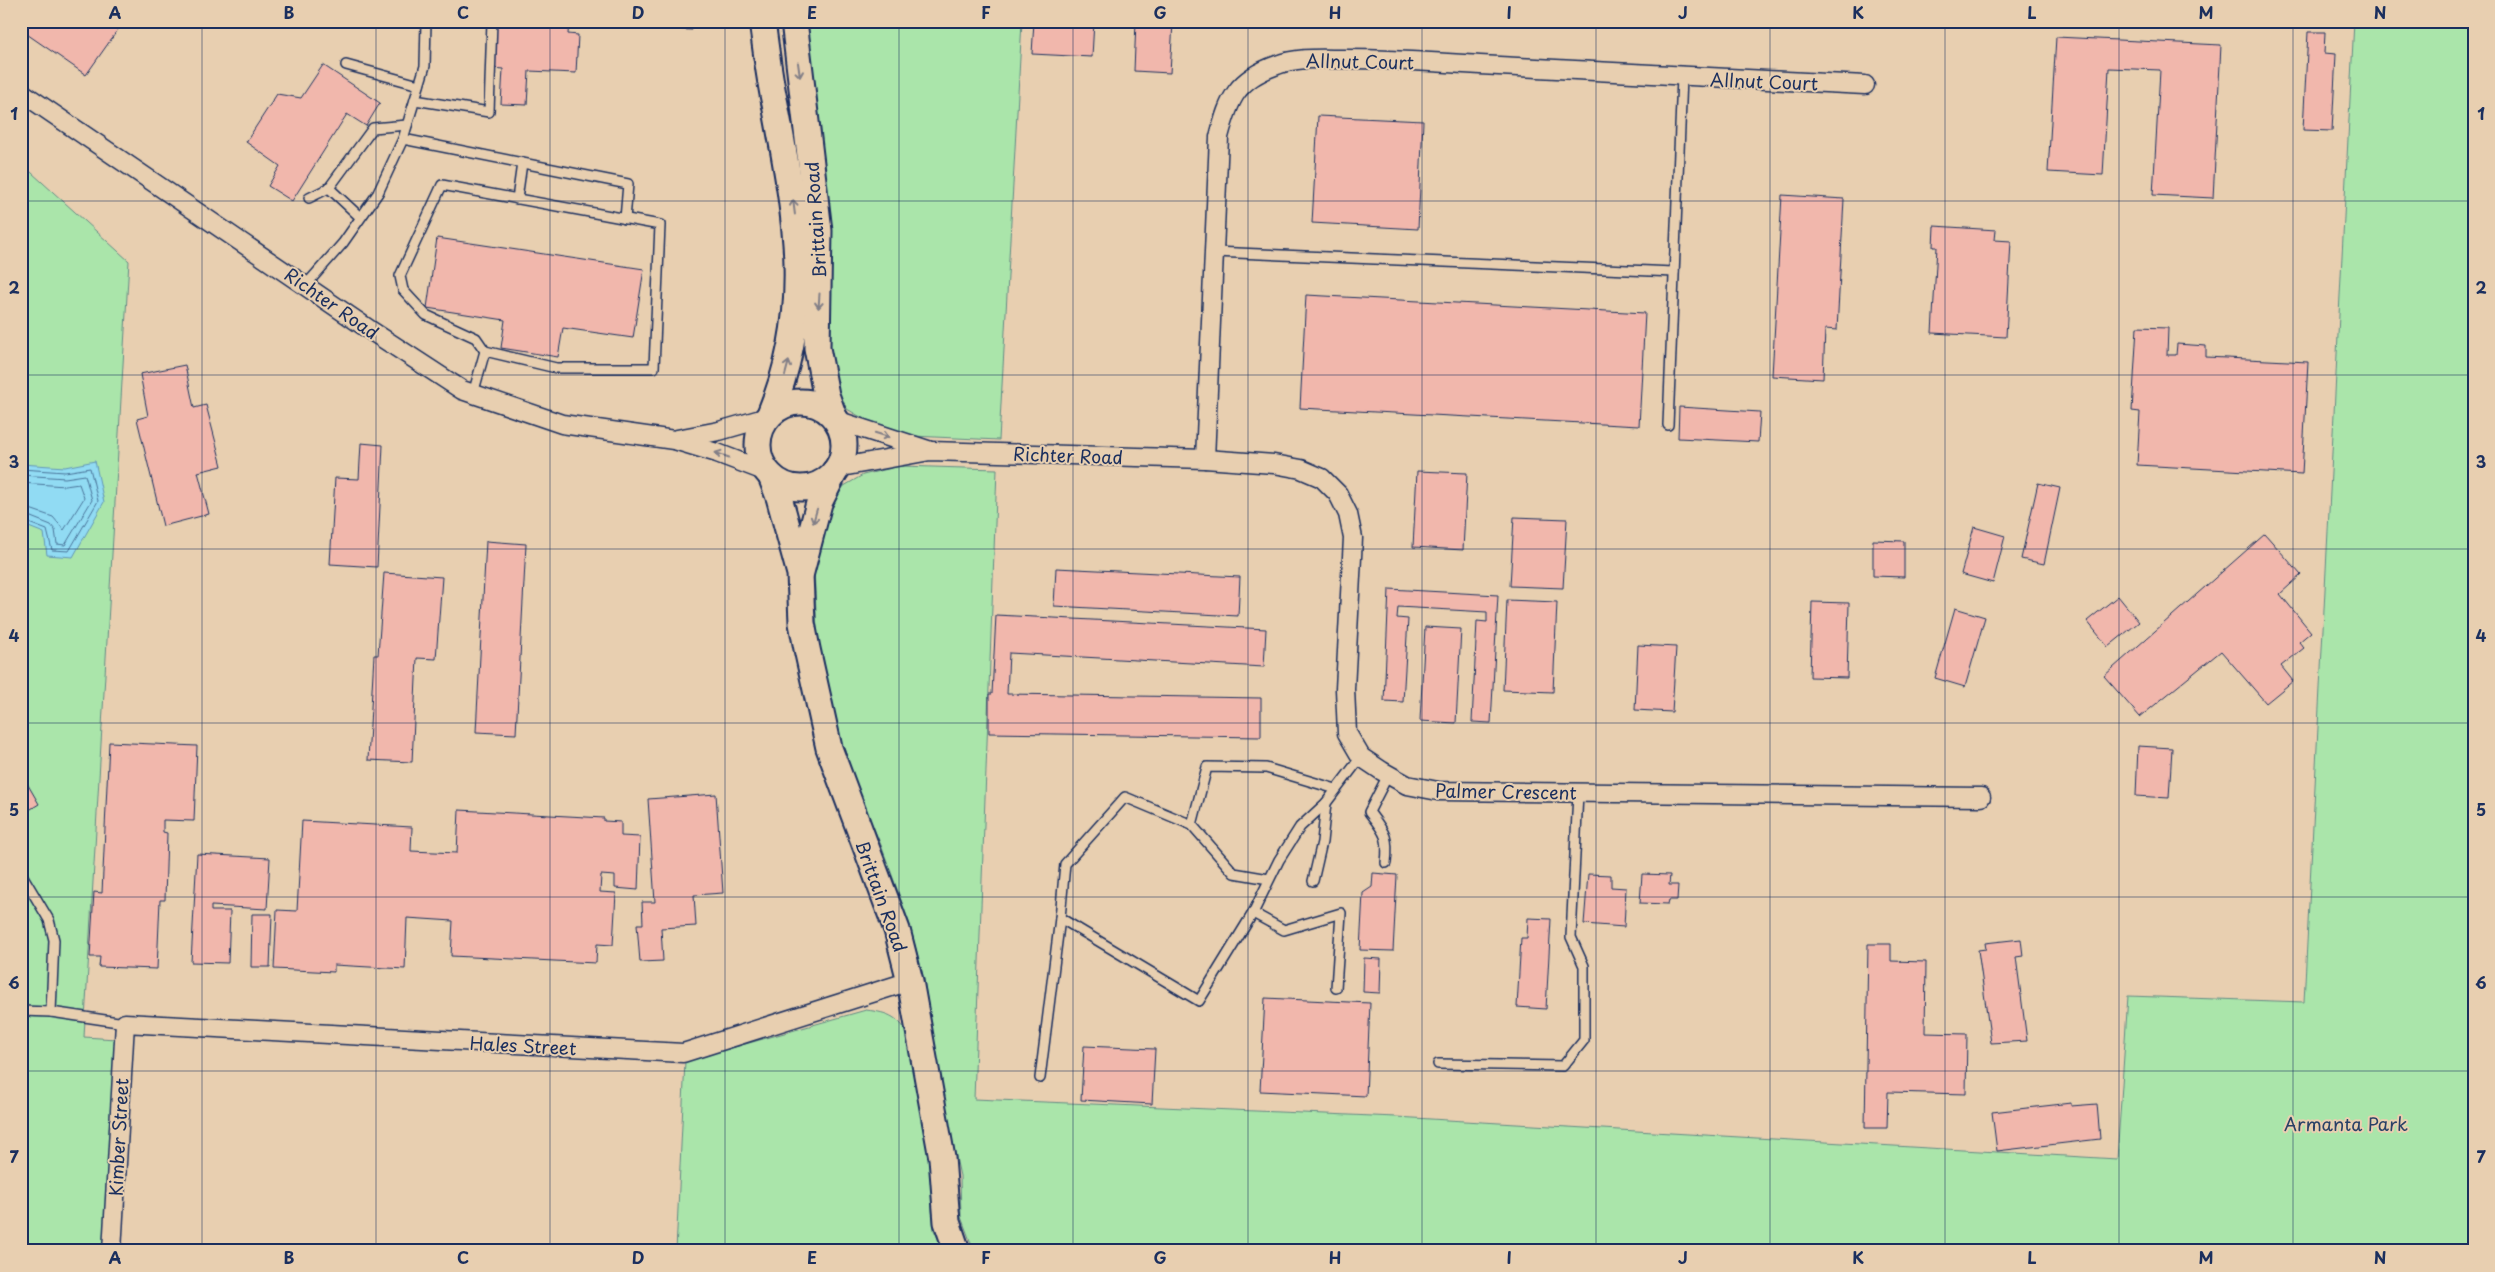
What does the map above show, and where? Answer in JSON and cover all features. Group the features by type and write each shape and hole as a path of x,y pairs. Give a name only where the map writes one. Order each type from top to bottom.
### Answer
{"main road":[{"name":"Brittain Road","path":"762,21 774,101 792,192 798,253 788,367 769,416"},
{"name":"Brittain Road","path":"794,21 819,231 817,348 826,395 835,418"},
{"path":"796,402 816,405 835,418 842,431 844,444 842,457 835,470 824,481 811,486 797,488 784,484 769,474 758,450 758,438 769,416 782,406 796,402"},
{"name":"Brittain Road","path":"800,574 819,503 835,470"},
{"name":"Brittain Road","path":"769,474 780,497 800,574 802,623 806,649 829,748 898,930 910,980 942,1158 947,1222 957,1251"}],"street":[{"name":"Allnut Court","path":"1205,459 1219,137 1227,107 1241,85 1258,73 1278,64 1302,59 1386,59 1682,77 1864,85"},
{"name":"Richter Road","path":"21,92 370,330 462,390 562,424 674,440 717,452 769,474"},
{"name":"Richter Road","path":"674,440 719,431 769,416"},
{"name":"Richter Road","path":"835,418 930,451"},
{"name":"Richter Road","path":"835,470 930,451 1205,459"},
{"name":"Palmer Crescent","path":"1205,459 1301,469 1322,478 1338,494 1348,514 1353,538 1345,689 1347,733 1361,757 1407,785 1438,791 1981,798"},
{"name":"Hales Street","path":"125,1023 683,1054 910,980"},
{"name":"Kimber Street","path":"112,1251 125,1023"}],"lane":[{"path":"306,285 343,243 378,193 403,139 424,66 426,21"},
{"path":"414,100 489,112 492,21"},
{"path":"346,65 419,86"},
{"path":"1668,425 1682,77"},
{"path":"309,198 329,188 370,130 375,127 407,125"},
{"path":"403,139 628,184 625,219"},
{"path":"517,199 522,163"},
{"path":"442,185 517,199 660,225 654,368 556,368 485,351 476,338 426,315 403,290 400,276 442,185"},
{"path":"329,188 360,218"},
{"path":"1214,252 1674,272"},
{"path":"473,394 485,351"},
{"path":"1060,918 1199,1001 1253,913 1269,879 1300,827 1326,803 1361,757"},
{"path":"1192,825 1207,767 1266,768 1336,789"},
{"path":"1386,863 1388,843 1383,831 1369,812 1388,775"},
{"path":"1438,1064 1564,1066 1584,1040 1584,966 1571,937 1578,793"},
{"path":"1040,1078 1065,864 1125,797 1192,825 1234,873 1269,879"},
{"path":"1313,881 1322,842 1326,803"},
{"path":"21,873 49,920 54,940 51,1012"},
{"path":"1253,913 1284,930 1341,912 1336,988"},
{"path":"21,1011 51,1012 125,1023"}],"green space":[{"path":"801,21 1022,21 999,440 913,436 876,426 847,409 831,380"},
{"name":"Armanta Park","path":"2354,21 2474,21 2474,1251 974,1251 961,1217 960,1176 943,1097 924,980 909,922 881,845 852,779 831,710 817,631 814,568 829,508 844,486 863,475 900,466 997,469 974,1099 1396,1117 2117,1159 2128,996 2304,1002"},
{"path":"21,163 129,261 84,1037 116,1039 104,1251 21,1251"},
{"path":"866,1010 893,1017 902,1025 911,1038 934,1161 932,1210 934,1230 944,1251 676,1251 685,1061"}],"water":[{"path":"95,461 104,502 73,557 47,555 44,533 21,524 21,464 65,467"}],"building":[{"path":"21,21 124,21 86,75 21,30"},
{"path":"495,21 569,21 568,34 578,35 576,73 529,71 527,105 501,104 503,69 492,68"},
{"path":"644,21 693,21 692,30 644,28"},
{"path":"1034,21 1094,21 1092,57 1032,54"},
{"path":"1136,21 1173,22 1170,73 1134,71"},
{"path":"2308,32 2325,32 2324,53 2336,54 2332,131 2303,130"},
{"path":"2056,37 2221,45 2213,198 2153,195 2160,70 2109,68 2103,175 2048,172"},
{"path":"323,65 380,103 366,126 347,114 292,201 268,186 280,166 246,142 277,94 301,98"},
{"path":"1318,116 1423,121 1418,229 1312,223"},
{"path":"1782,195 1844,199 1837,330 1825,329 1823,379 1772,376"},
{"path":"1934,226 1996,230 1995,240 2011,241 2006,337 1932,333 1937,247 1933,247"},
{"path":"437,238 644,269 633,338 563,328 558,357 501,348 505,320 427,308"},
{"path":"1306,295 1645,313 1639,426 1300,408"},
{"path":"2137,327 2168,328 2167,355 2176,355 2177,344 2206,346 2206,357 2308,362 2302,474 2137,465 2140,412 2132,411"},
{"path":"185,365 194,408 206,405 222,466 198,472 209,514 163,526 137,419 148,416 140,374"},
{"path":"1679,407 1760,412 1758,442 1678,438"},
{"path":"361,443 383,445 377,567 330,564 335,478 359,479"},
{"path":"1417,471 1467,473 1463,550 1413,547"},
{"path":"2038,483 2060,488 2044,564 2021,559"},
{"path":"1514,517 1567,519 1563,588 1510,586"},
{"path":"1974,527 2005,536 1993,583 1961,574"},
{"path":"2265,534 2301,575 2280,594 2311,632 2299,642 2304,648 2281,666 2293,681 2266,703 2221,651 2140,717 2104,676"},
{"path":"1873,540 1904,541 1904,577 1873,576"},
{"path":"486,541 526,544 516,734 476,732"},
{"path":"1056,568 1240,577 1238,616 1054,606"},
{"path":"384,573 442,577 436,659 417,658 412,762 368,760 374,655 378,655"},
{"path":"1389,589 1498,595 1491,723 1472,722 1477,621 1487,622 1487,612 1398,607 1397,618 1408,619 1403,702 1384,701"},
{"path":"2118,596 2139,622 2108,647 2087,621"},
{"path":"1507,600 1557,602 1553,692 1503,690"},
{"path":"1812,602 1849,603 1847,678 1810,677"},
{"path":"1955,608 1985,617 1965,687 1935,678"},
{"path":"996,615 1266,629 1264,667 1009,653 1007,694 1261,698 1261,737 989,733 989,694 992,694"},
{"path":"1425,627 1461,629 1456,723 1420,721"},
{"path":"1638,645 1676,647 1672,712 1635,710"},
{"path":"109,742 197,746 194,821 163,820 163,832 167,833 165,900 160,900 157,969 99,967 100,957 90,957 94,892 102,893"},
{"path":"2138,746 2172,748 2169,798 2136,796"},
{"path":"21,773 39,804 21,815"},
{"path":"716,794 723,893 694,895 696,926 661,928 663,961 640,962 637,924 643,924 642,902 655,902 648,799"},
{"path":"459,810 604,818 604,821 621,822 621,836 640,837 638,890 615,888 615,876 601,875 600,892 616,893 613,945 597,944 596,963 451,956 453,921 407,918 405,969 334,965 334,972 274,969 277,910 297,911 302,821 412,827 411,851 457,853"},
{"path":"197,854 270,858 267,909 211,906 211,911 230,911 228,963 191,962"},
{"path":"1373,873 1397,875 1393,951 1360,950 1363,893 1372,887"},
{"path":"1588,874 1611,875 1611,887 1626,888 1624,927 1584,924"},
{"path":"1642,874 1670,875 1669,885 1678,885 1677,900 1669,900 1668,904 1640,903"},
{"path":"252,914 272,914 270,967 251,967"},
{"path":"1528,918 1551,919 1546,1009 1517,1007 1521,938 1527,938"},
{"path":"2021,939 2023,956 2016,957 2027,1041 1991,1043 1978,950 1986,949 1985,943"},
{"path":"1868,944 1891,944 1891,961 1926,962 1925,1033 1967,1034 1966,1094 1888,1092 1887,1128 1865,1128"},
{"path":"1364,958 1381,959 1380,993 1363,992"},
{"path":"1265,998 1370,1003 1366,1096 1260,1091"},
{"path":"1084,1046 1155,1049 1152,1104 1081,1100"},
{"path":"2071,1103 2071,1106 2097,1104 2100,1139 1997,1151 1992,1112"}]}
